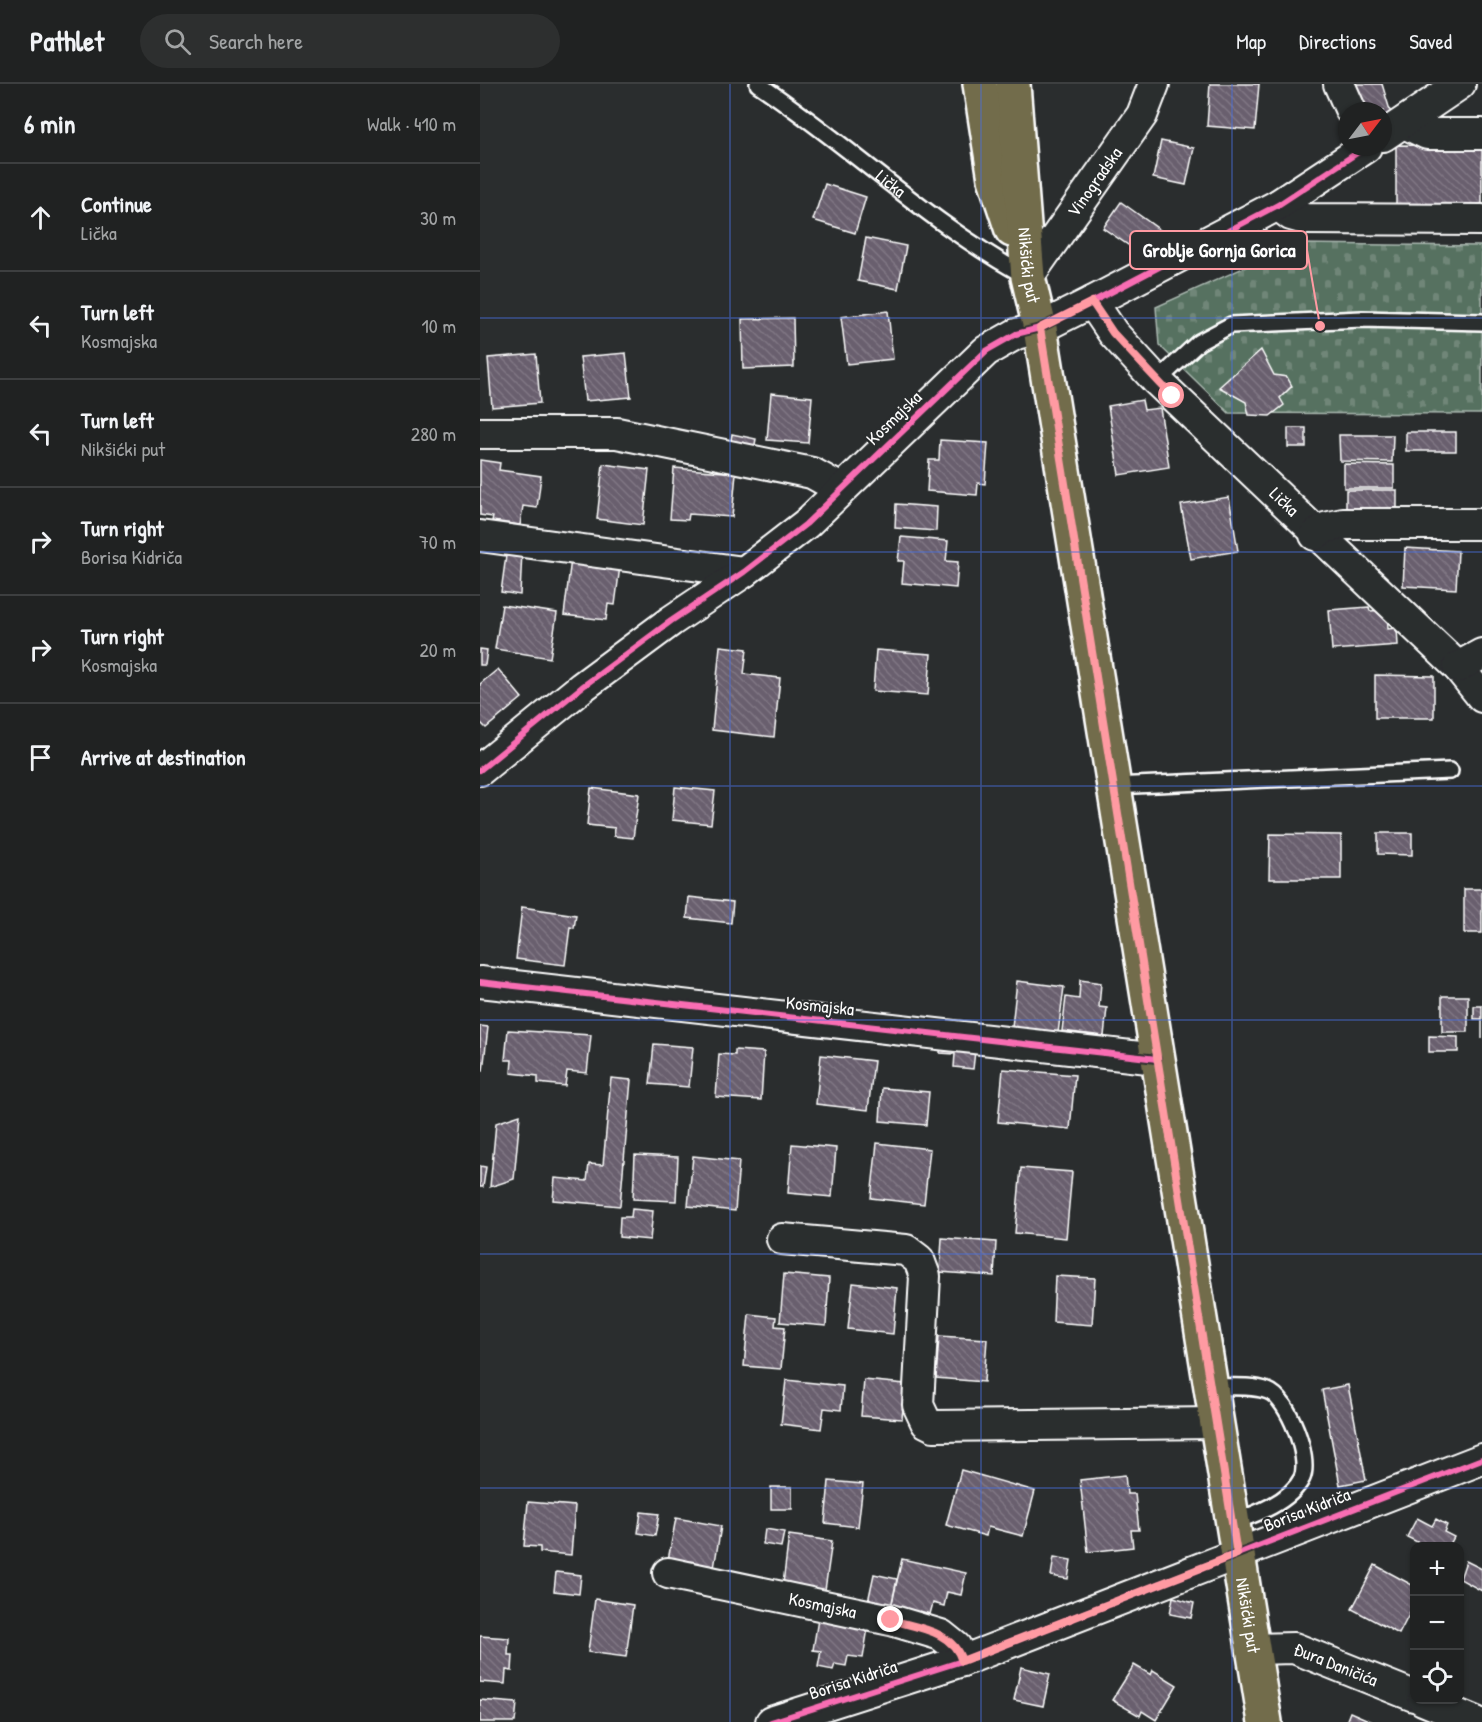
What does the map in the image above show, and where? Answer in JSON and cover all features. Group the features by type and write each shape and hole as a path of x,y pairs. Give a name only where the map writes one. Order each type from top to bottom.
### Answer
{"main road":[{"path":"980,84 995,179 1028,277"},
{"name":"Nikšićki put","path":"1013,84 1028,277 1040,328 1265,1722"}],"street":[{"name":"Vinogradska","path":"1028,277 1142,114 1154,84"},
{"path":"1339,84 1347,102"},
{"path":"1393,129 1460,84"},
{"path":"1393,129 1426,134 1482,134"},
{"name":"Kosmajska","path":"480,770 582,687 671,621 744,572 806,524 986,351 1016,334 1040,328 1092,302 1278,205 1352,156"},
{"path":"1278,205 1291,214 1305,219 1482,220"},
{"name":"Lička","path":"1092,302 1113,333 1156,381 1315,535 1470,661 1482,697"},
{"path":"480,433 618,433 812,473 841,489"},
{"path":"1315,535 1325,528 1343,524 1482,524"},
{"path":"480,536 744,572"},
{"name":"Kosmajska","path":"480,982 1157,1059"},
{"path":"782,1239 906,1250 919,1260 924,1276 918,1405 920,1414 934,1426 1217,1423"},
{"name":"Borisa Kidriča","path":"771,1722 962,1661 1235,1538 1482,1459"},
{"name":"Kosmajska","path":"668,1573 891,1620 941,1635 956,1647 962,1661"},
{"name":"Đura Daničića","path":"1253,1649 1294,1648 1410,1694"},
{"path":"1433,1704 1476,1722"}],"lane":[{"name":"Lička","path":"758,84 794,108 987,254 1028,277"},
{"path":"1156,381 1199,342 1231,325 1362,319 1482,322"},
{"path":"1113,786 1450,771"},
{"path":"1212,1387 1231,1386 1270,1391 1286,1407 1303,1450 1302,1477 1282,1500 1235,1538"}],"green space":[{"path":"1297,244 1482,246 1482,414 1229,413 1159,345 1156,307"}],"building":[{"path":"1210,84 1259,84 1255,130 1207,126"},
{"path":"1353,84 1382,84 1387,102 1357,102"},
{"path":"1161,141 1194,148 1186,185 1153,178"},
{"path":"1396,145 1482,146 1482,216 1456,216 1456,204 1396,204"},
{"path":"825,184 866,197 855,233 813,220"},
{"path":"1121,202 1160,230 1143,255 1103,228"},
{"path":"866,238 906,246 898,289 858,281"},
{"path":"888,311 893,359 847,364 841,317"},
{"path":"793,318 794,367 743,369 742,319"},
{"path":"1261,350 1274,375 1287,377 1292,386 1280,398 1284,405 1270,416 1249,415 1246,402 1219,387"},
{"path":"626,353 631,397 585,401 580,357"},
{"path":"536,354 540,403 492,407 488,358"},
{"path":"771,393 812,397 808,443 767,440"},
{"path":"1142,400 1144,410 1160,408 1169,467 1119,475 1108,406"},
{"path":"1288,428 1306,428 1306,447 1288,447"},
{"path":"1406,432 1456,432 1456,451 1406,451"},
{"path":"732,434 756,439 753,455 729,451"},
{"path":"1339,435 1393,435 1392,462 1340,461"},
{"path":"940,440 988,443 985,484 978,483 977,495 927,491 929,460 939,460"},
{"path":"480,460 500,463 499,470 541,476 537,508 523,506 520,525 492,521 493,517 480,515"},
{"path":"603,464 649,470 643,525 597,519"},
{"path":"1344,464 1394,465 1394,488 1344,488"},
{"path":"674,468 736,473 732,517 689,514 688,520 670,519"},
{"path":"1346,490 1397,490 1397,515 1346,515"},
{"path":"1229,497 1238,551 1191,559 1181,505"},
{"path":"896,504 937,507 936,531 895,528"},
{"path":"901,537 948,541 946,561 958,562 956,588 902,583 904,561 898,561"},
{"path":"507,548 522,550 520,595 501,592"},
{"path":"1405,548 1458,551 1456,589 1403,586"},
{"path":"571,559 620,566 615,605 608,604 606,620 564,615"},
{"path":"502,605 557,613 550,658 495,649"},
{"path":"1369,607 1370,611 1387,610 1388,629 1397,628 1398,645 1332,650 1329,610"},
{"path":"720,646 747,649 744,674 780,678 774,737 712,730"},
{"path":"480,649 487,650 485,665 480,665"},
{"path":"876,650 931,654 928,695 873,691"},
{"path":"498,669 522,698 486,728 480,722 480,684"},
{"path":"1375,675 1434,676 1434,718 1375,718"},
{"path":"675,787 715,791 711,824 672,820"},
{"path":"591,788 639,794 633,838 614,836 615,828 587,825"},
{"path":"1378,833 1412,833 1412,855 1378,854"},
{"path":"1270,834 1341,835 1341,879 1269,879"},
{"path":"1464,889 1482,889 1482,933 1464,933"},
{"path":"689,897 733,902 731,923 687,918"},
{"path":"522,907 576,915 574,928 570,927 565,965 516,959"},
{"path":"1080,980 1101,983 1099,1007 1107,1008 1104,1036 1062,1031 1066,997 1079,999"},
{"path":"1017,981 1064,987 1058,1033 1012,1027"},
{"path":"1442,996 1468,996 1468,1032 1442,1032"},
{"path":"1474,1006 1482,1006 1482,1019 1474,1019"},
{"path":"480,1026 488,1027 483,1071 480,1070"},
{"path":"508,1030 591,1035 587,1073 567,1071 565,1086 538,1083 538,1076 511,1073 512,1060 505,1060"},
{"path":"1429,1036 1458,1037 1458,1052 1429,1052"},
{"path":"941,1039 976,1042 973,1069 954,1067 955,1054 940,1053"},
{"path":"654,1044 693,1047 689,1087 650,1084"},
{"path":"735,1050 764,1052 761,1100 716,1097 719,1054 735,1055"},
{"path":"821,1055 874,1061 868,1110 816,1104"},
{"path":"1003,1069 1075,1075 1070,1129 998,1122"},
{"path":"611,1078 631,1080 620,1206 553,1200 555,1178 587,1181 589,1164 603,1165"},
{"path":"882,1088 929,1092 926,1125 880,1121"},
{"path":"520,1115 514,1179 490,1187 496,1123"},
{"path":"877,1143 930,1149 924,1204 871,1198"},
{"path":"792,1144 836,1148 832,1197 788,1193"},
{"path":"635,1155 678,1157 676,1201 633,1199"},
{"path":"693,1156 739,1161 735,1211 688,1206"},
{"path":"480,1166 486,1167 483,1187 480,1187"},
{"path":"1021,1168 1072,1172 1066,1238 1015,1233"},
{"path":"632,1209 653,1211 650,1240 619,1237 620,1217 631,1217"},
{"path":"942,1238 996,1242 994,1276 940,1272"},
{"path":"784,1274 829,1278 826,1326 780,1322"},
{"path":"1055,1276 1095,1278 1092,1325 1053,1322"},
{"path":"853,1283 897,1288 893,1334 848,1329"},
{"path":"749,1314 776,1317 775,1326 785,1327 781,1369 744,1366"},
{"path":"939,1336 987,1339 984,1382 936,1378"},
{"path":"786,1380 843,1386 841,1410 824,1408 821,1429 781,1424"},
{"path":"864,1380 905,1384 902,1419 861,1416"},
{"path":"1348,1385 1366,1480 1340,1485 1322,1390"},
{"path":"961,1470 1035,1491 1023,1536 988,1527 986,1536 946,1525"},
{"path":"1125,1475 1127,1494 1135,1494 1139,1530 1131,1530 1133,1547 1088,1552 1080,1480"},
{"path":"829,1481 863,1484 858,1527 825,1523"},
{"path":"771,1487 792,1487 792,1509 771,1509"},
{"path":"528,1502 575,1506 571,1555 540,1552 540,1547 524,1546"},
{"path":"641,1512 659,1514 655,1536 638,1533"},
{"path":"676,1518 721,1526 714,1568 668,1560"},
{"path":"1417,1518 1432,1526 1436,1519 1447,1525 1444,1532 1454,1537 1451,1542 1417,1542 1407,1537"},
{"path":"765,1529 784,1532 781,1547 763,1544"},
{"path":"789,1535 832,1541 825,1590 783,1584"},
{"path":"1054,1557 1071,1560 1068,1579 1051,1576"},
{"path":"902,1559 966,1573 961,1595 947,1592 944,1606 933,1603 930,1614 920,1611 918,1622 889,1616"},
{"path":"1466,1561 1482,1569 1482,1591 1464,1581"},
{"path":"1375,1565 1410,1584 1410,1613 1399,1634 1352,1609"},
{"path":"556,1572 581,1575 579,1594 554,1591"},
{"path":"874,1574 897,1579 889,1616 866,1611"},
{"path":"1173,1597 1194,1603 1191,1618 1170,1614"},
{"path":"595,1599 633,1605 626,1657 588,1652"},
{"path":"818,1619 868,1628 863,1658 848,1656 846,1666 835,1664 833,1670 818,1667 821,1651 813,1650"},
{"path":"480,1636 509,1638 508,1655 513,1655 512,1671 506,1670 505,1684 480,1682"},
{"path":"1134,1665 1151,1675 1153,1670 1177,1685 1156,1720 1142,1711 1140,1716 1112,1700"},
{"path":"1021,1667 1050,1674 1043,1706 1014,1700"},
{"path":"480,1700 517,1703 515,1722 480,1722"},
{"path":"1350,1712 1373,1722 1346,1722"}],"cycle path":[{"path":"480,770 582,687 671,621 744,572 806,524 986,351 1016,334 1040,328 1278,205 1352,156"},
{"path":"480,982 1157,1059"},
{"path":"771,1722 962,1661 1482,1459"}],"place":[{"name":"Groblje Gornja Gorica","path":"1320,326"}],"route":[{"path":"891,1620 941,1635 952,1642 962,1661 1237,1554 1212,1387 1046,378 1040,328 1092,302 1113,333 1172,396"}]}
